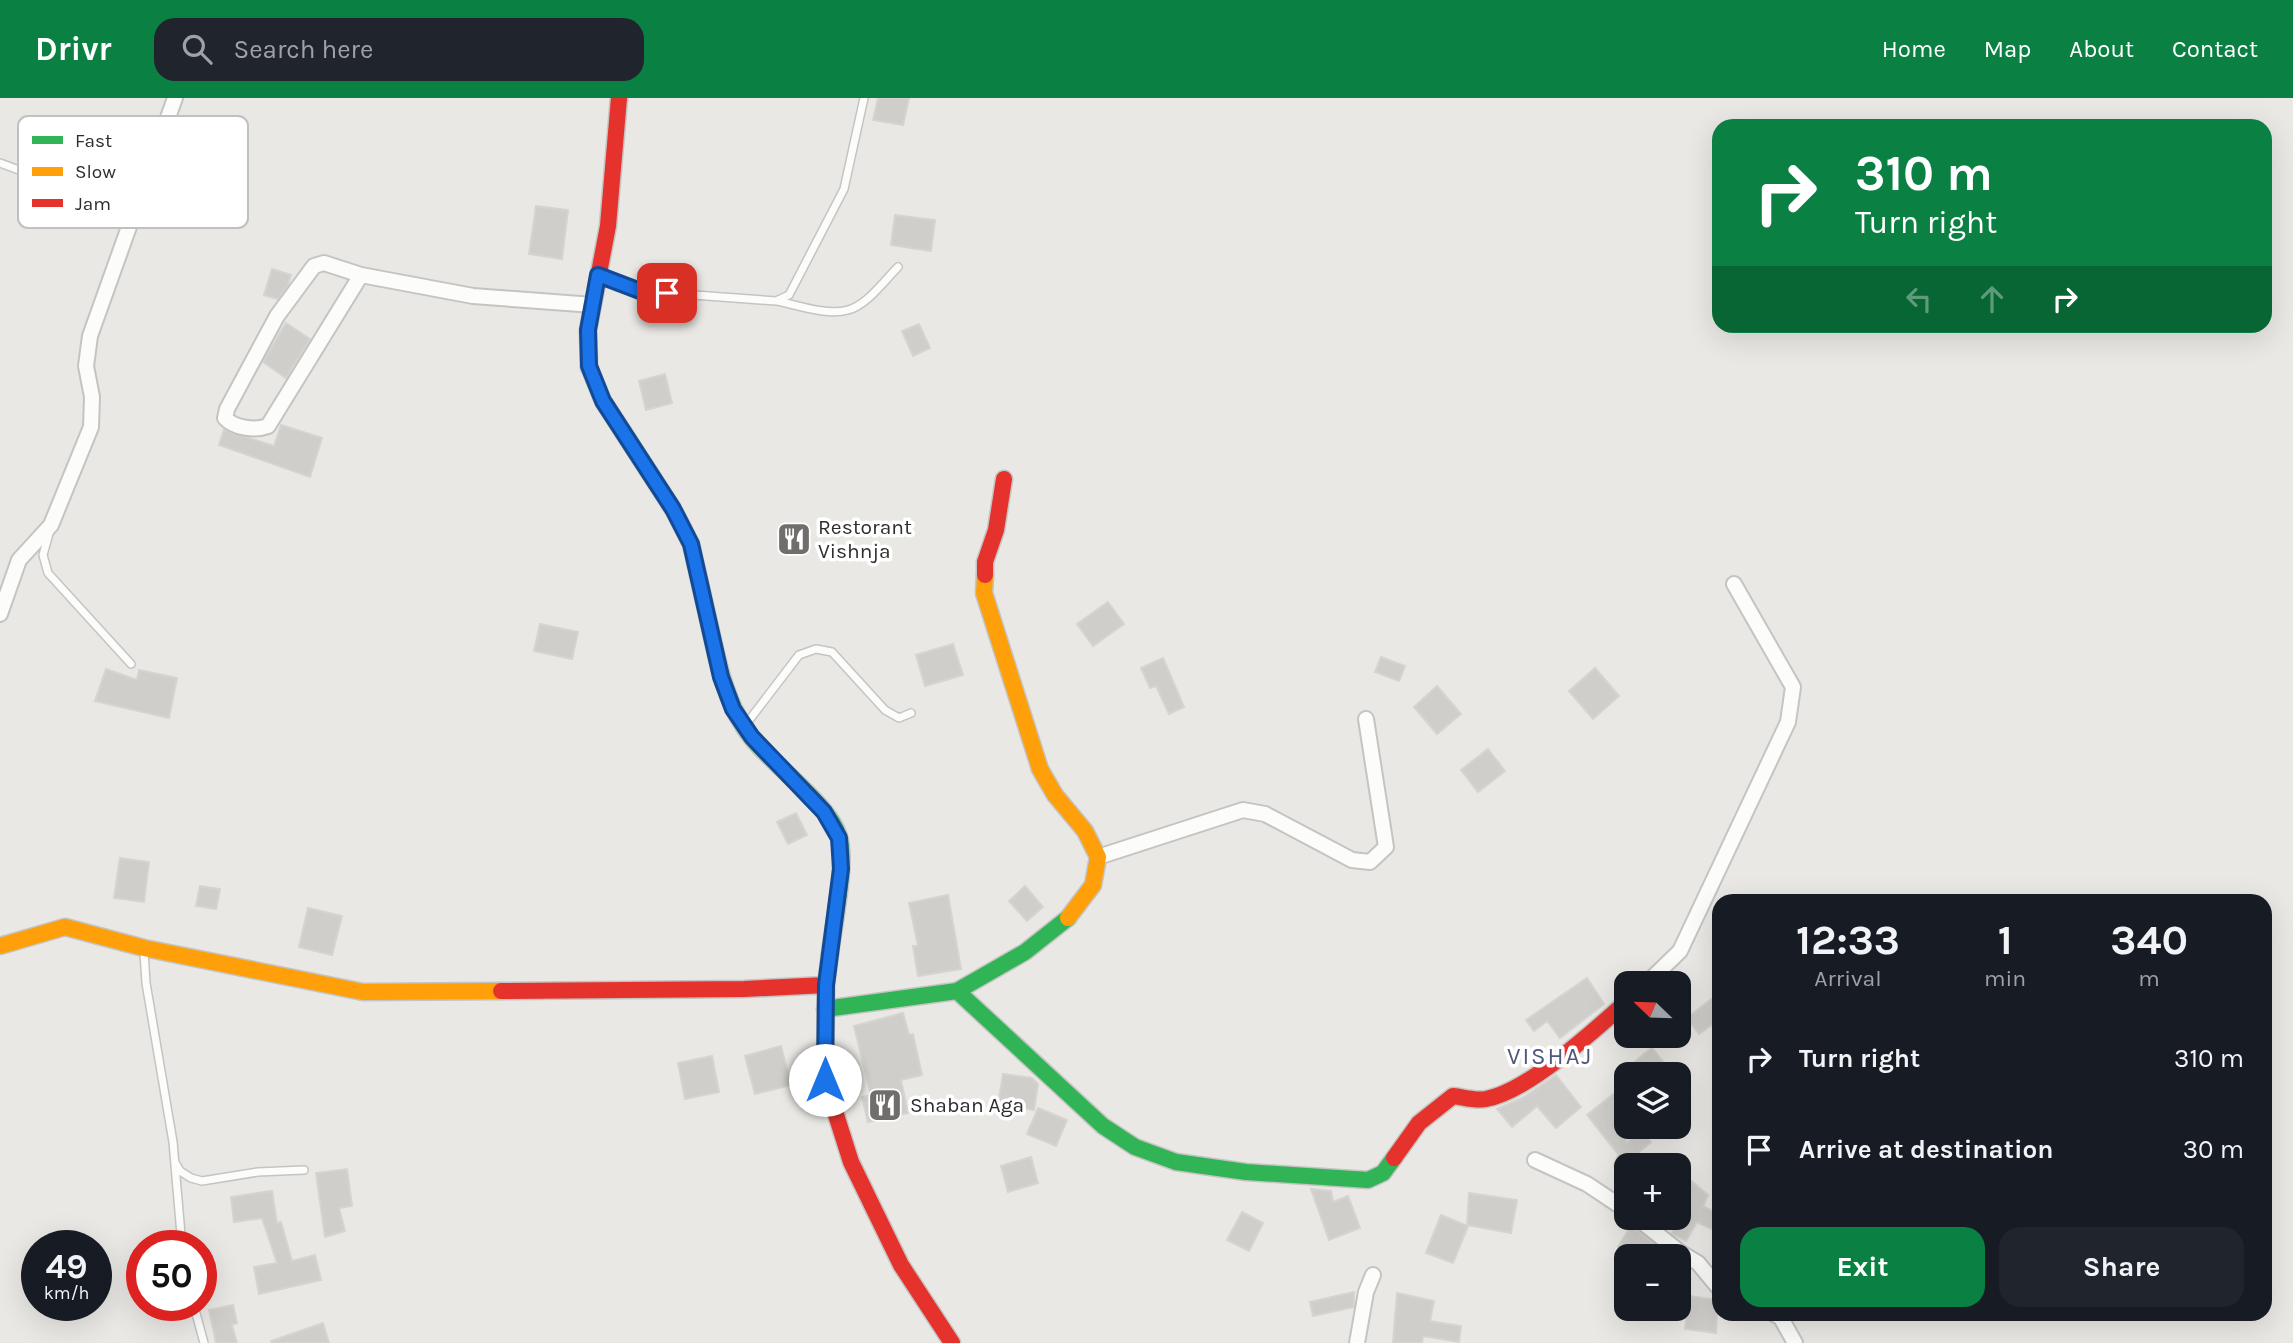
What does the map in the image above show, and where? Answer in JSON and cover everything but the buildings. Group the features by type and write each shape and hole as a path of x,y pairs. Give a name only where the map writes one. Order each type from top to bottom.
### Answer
{"street":[{"path":"169,116 175,98"},
{"path":"619,98 608,226 588,330 589,366 603,401 673,509 691,544 721,677 733,709 752,737 824,812 839,838 841,869 826,985 825,1080 851,1162 901,1265 952,1343"},
{"path":"0,614 19,560 51,525 91,427 93,397 86,366 90,336 130,228"},
{"path":"361,275 268,426 258,430 229,423 225,418 233,397 277,316 314,265 324,263 361,275 473,296 593,305"},
{"path":"825,1009 957,991 1025,953 1068,918 1093,885 1098,858 1085,831 1055,795 1040,769 984,593 985,562 996,530 1004,479"},
{"path":"1659,971 1680,951 1788,722 1792,704 1793,687 1734,584"},
{"path":"1098,858 1243,810 1265,814 1352,860 1370,862 1386,847 1366,719"},
{"path":"0,946 65,927 144,948 363,992 744,989 826,985"},
{"path":"957,991 1103,1126 1135,1147 1176,1162 1246,1172 1368,1180 1383,1173 1419,1123 1453,1096 1488,1099 1518,1086 1614,1013"},
{"path":"1535,1160 1587,1184 1614,1202"},
{"path":"1652,1230 1681,1254 1698,1263 1712,1280"},
{"path":"1357,1343 1366,1292 1373,1276"},
{"path":"1783,1321 1795,1343"}],"lane":[{"path":"776,301 789,295 844,189 864,98"},
{"path":"0,163 18,170"},
{"path":"598,275 640,291 776,301 832,311 848,310 863,303 898,267"},
{"path":"51,525 43,555 48,573 131,664"},
{"path":"745,726 799,655 816,649 832,652 886,710 899,718 911,713"},
{"path":"144,948 146,984 174,1160 181,1230"},
{"path":"174,1160 180,1171 202,1181 258,1172 303,1170"},
{"path":"198,1321 204,1343"}],"traffic: fast":[{"path":"716,654 729,697 744,727 761,748 813,798 833,824 839,837 840,878 830,954"},
{"path":"825,1009 957,991 1025,952 1068,918"},
{"path":"957,991 1103,1126 1135,1147 1176,1162 1246,1172 1368,1180 1383,1173 1394,1158"}],"traffic: slow":[{"path":"589,367 603,401 673,509 691,544 716,654"},
{"path":"985,575 984,593 1040,769 1055,795 1085,831 1098,857 1093,885 1068,918"},
{"path":"0,946 65,927 144,948 363,992 501,991"}],"traffic: jam":[{"path":"589,367 588,330 608,226 619,98"},
{"path":"985,575 985,562 996,530 1004,479"},
{"path":"830,954 826,985 825,1080 851,1162 901,1265 952,1343"},
{"path":"501,991 744,989 826,985"},
{"path":"1394,1158 1419,1123 1453,1096 1486,1099 1521,1085 1560,1058 1614,1013"}],"place":[{"name":"Restorant Vishnja","path":"794,539"},
{"name":"Shaban Aga","path":"885,1105"}],"district":[{"name":"VISHAJ","path":"1550,1056"}],"route":[{"path":"667,293 640,291 598,275 588,330 589,366 603,401 673,509 691,544 721,677 733,709 752,737 824,812 839,838 841,869 826,985 825,1080"}]}
